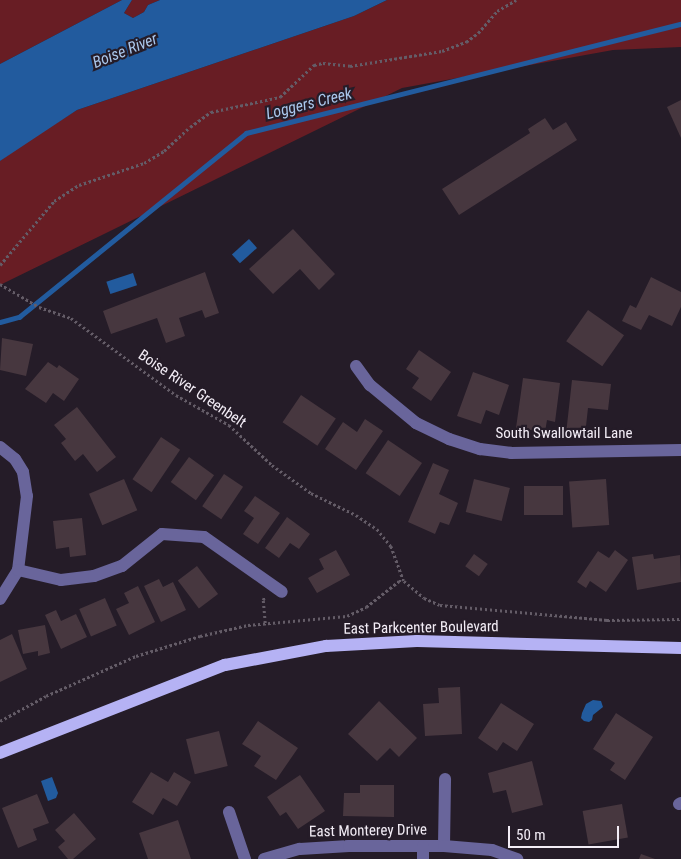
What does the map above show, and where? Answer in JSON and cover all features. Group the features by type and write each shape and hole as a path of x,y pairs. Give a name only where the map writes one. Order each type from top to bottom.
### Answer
{"main road":[{"name":"East Parkcenter Boulevard","path":"0,753 225,665 326,646 417,641 681,648"}],"street":[{"name":"South Swallowtail Lane","path":"356,366 370,385 416,423 449,439 480,449 511,453 681,450"},
{"path":"0,447 15,459 23,472 26,496 18,570 0,599"},
{"path":"18,570 61,580 94,576 122,566 162,534 204,537 277,589"},
{"name":"East Monterey Drive","path":"444,846 445,779"},
{"path":"229,812 245,859"},
{"name":"East Monterey Drive","path":"264,859 300,849 349,846 423,853 444,846 492,850 516,859"}],"path":[{"path":"0,265 54,201 79,186 144,163 164,151 190,127 211,112 280,97 314,65 323,63 350,66 442,51 466,42 478,33 497,11 516,0"},
{"name":"Boise River Greenbelt","path":"0,284 39,307 71,318 176,394 230,426 272,465 312,494 356,515 377,529 391,546 404,581"},
{"path":"265,624 262,600 277,589"}],"shaded area":[{"path":"0,0 122,0 0,64"},
{"path":"132,0 160,0 148,5 144,12 133,18 124,13"},
{"path":"387,0 681,0 681,47 613,50 402,88 0,285 0,161 17,148 77,110 354,16"}],"water":[{"name":"Boise River","path":"122,0 132,0 124,13 133,18 144,12 148,5 160,0 387,0 354,16 77,110 0,161 0,64"},
{"path":"249,239 257,248 240,263 232,254"},
{"path":"133,273 137,285 110,294 106,282"},
{"path":"593,700 601,701 603,707 593,715 592,720 589,722 584,721 581,718 582,713 586,704"},
{"path":"52,777 58,793 56,798 48,801 41,781"}],"building":[{"path":"681,100 681,138 667,107"},
{"path":"545,118 553,130 566,122 577,140 459,215 442,189 530,133 528,129"},
{"path":"293,229 335,274 319,290 300,269 273,294 249,269"},
{"path":"205,272 219,313 205,318 202,310 179,318 185,336 166,343 157,318 111,334 103,311"},
{"path":"651,277 681,292 681,307 672,326 649,315 641,330 622,321 630,305 636,308"},
{"path":"588,310 624,335 602,366 566,341"},
{"path":"2,338 33,344 26,376 0,370"},
{"path":"419,350 451,372 431,401 412,388 419,378 406,369"},
{"path":"48,362 57,368 59,365 79,379 64,401 53,393 46,403 25,389"},
{"path":"473,372 509,385 499,415 486,410 481,424 457,416"},
{"path":"523,378 560,383 555,422 547,420 545,432 516,428"},
{"path":"572,380 611,384 608,410 588,408 585,435 566,434"},
{"path":"301,395 336,418 317,446 283,422"},
{"path":"77,407 116,457 97,472 83,454 75,461 61,443 66,439 54,425"},
{"path":"365,419 383,431 356,470 325,449 343,422 357,432"},
{"path":"161,437 180,450 152,492 132,479"},
{"path":"388,440 422,463 400,496 366,473"},
{"path":"189,457 214,475 196,500 171,482"},
{"path":"433,463 449,470 439,494 458,503 449,525 440,522 435,534 408,522"},
{"path":"224,474 243,487 221,519 202,506"},
{"path":"124,479 137,510 102,525 89,494"},
{"path":"474,479 510,488 502,521 466,512"},
{"path":"606,479 609,525 572,527 569,482"},
{"path":"524,486 563,486 563,515 524,515"},
{"path":"255,496 280,513 258,544 243,534 254,518 244,511"},
{"path":"287,517 310,534 299,549 290,543 279,558 265,548"},
{"path":"82,518 86,555 70,557 69,547 56,549 53,521"},
{"path":"336,550 350,575 317,593 308,578 324,569 319,559"},
{"path":"615,550 628,560 606,592 590,581 586,588 577,582 598,551 609,558"},
{"path":"474,554 488,564 479,576 465,566"},
{"path":"653,554 654,559 680,555 681,582 637,590 632,557"},
{"path":"197,566 218,594 199,608 178,580"},
{"path":"159,579 163,587 173,582 186,610 161,622 144,586"},
{"path":"138,586 155,622 129,635 116,609 129,603 124,593"},
{"path":"105,598 117,626 91,637 79,609"},
{"path":"56,610 61,621 76,614 87,637 61,649 45,615"},
{"path":"45,625 50,653 38,656 38,651 23,654 18,630"},
{"path":"12,634 27,669 0,682 0,640"},
{"path":"460,687 462,734 425,736 423,704 439,703 438,688"},
{"path":"379,701 417,738 399,757 390,748 377,761 348,734"},
{"path":"501,703 534,724 517,751 503,742 497,751 478,738"},
{"path":"616,713 653,737 625,780 610,770 615,763 593,749"},
{"path":"258,721 298,748 276,780 254,766 261,756 242,744"},
{"path":"219,731 228,766 195,774 186,739"},
{"path":"532,761 543,805 512,813 506,790 493,793 488,773"},
{"path":"151,772 168,782 174,772 191,782 177,806 163,798 153,815 132,802"},
{"path":"300,775 325,811 298,829 286,812 280,816 267,797"},
{"path":"360,785 394,785 394,817 343,816 344,793 360,793"},
{"path":"37,794 49,823 33,829 37,840 18,848 2,808"},
{"path":"622,804 628,837 589,844 583,811"},
{"path":"74,813 96,839 73,859 68,859 58,847 65,841 55,830"},
{"path":"178,820 191,859 148,859 139,833"},
{"path":"641,854 655,859 639,859"}],"waterway":[{"name":"Loggers Creek","path":"0,322 19,317 246,133 681,24"}]}
